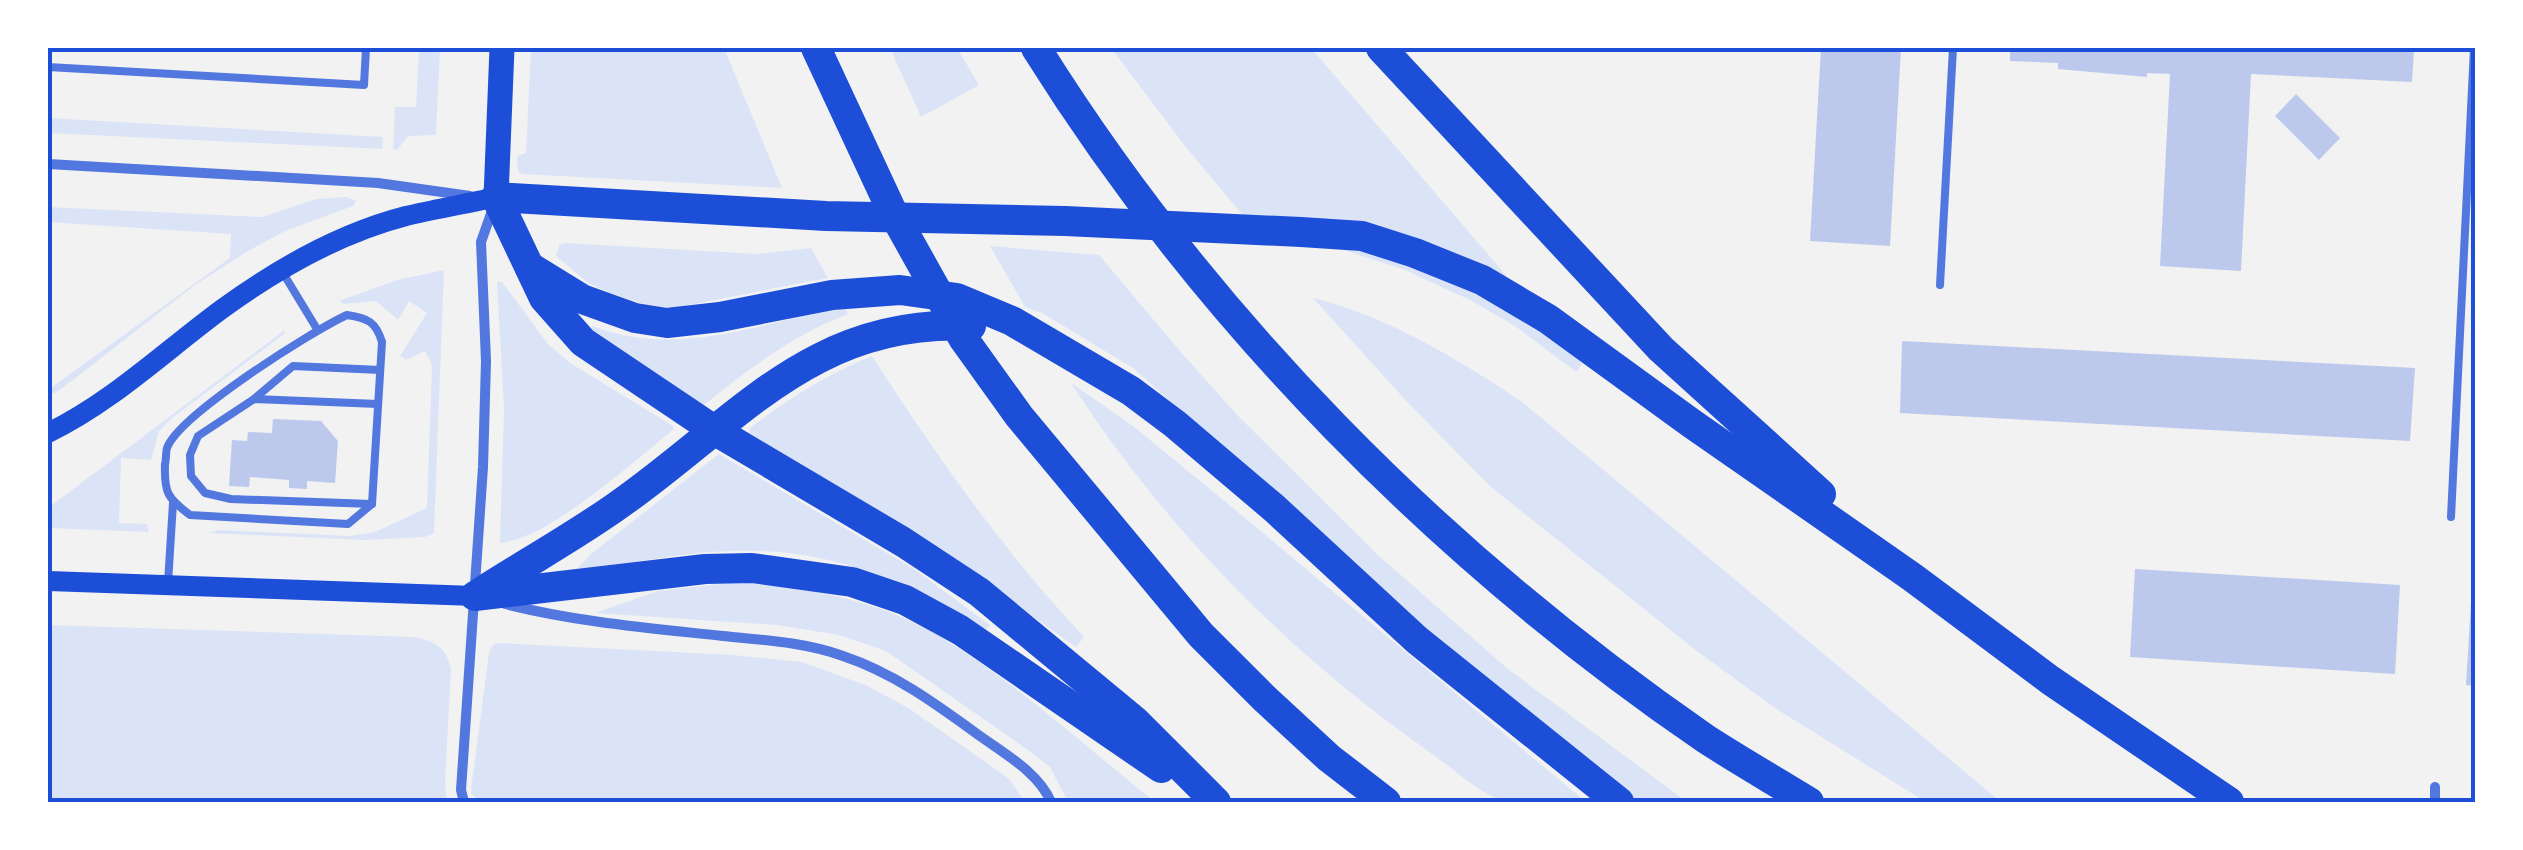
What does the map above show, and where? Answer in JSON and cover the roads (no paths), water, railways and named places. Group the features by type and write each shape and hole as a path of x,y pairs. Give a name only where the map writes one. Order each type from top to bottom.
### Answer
{"highway":[{"path":"816,48 890,209 963,338 1020,416 1213,648 1316,746 1386,802"},
{"path":"1036,48 1171,242 1249,335 1358,448 1470,554 1588,653 1707,740 1809,802"},
{"path":"1382,48 1662,349 1912,577"},
{"path":"1213,802 1136,721 979,592 903,542 714,430 583,342 544,298 496,198 826,216 1065,221 1362,236 1482,280 1548,319 1912,577 2050,680 2229,802"},
{"path":"528,266 582,299 634,318 667,322 720,317 832,294 900,290 971,303 1012,321 1131,391 1176,424 1417,640 1619,802"},
{"path":"475,596 624,502 800,367 852,342 945,324 1038,338"},
{"path":"475,596 704,569 752,568 852,582 904,600 960,630 1213,802"}],"main road":[{"path":"48,433 105,400 211,318 282,270 339,240 404,216 496,198 502,48"},
{"path":"48,581 475,596"}],"street":[{"path":"48,164 378,184 496,198 481,242 486,362 461,790 464,802"},
{"path":"475,596 574,618 803,646 840,655 885,672 914,689 1030,774 1046,791 1050,802"},
{"path":"2435,802 2436,787"}],"lane":[{"path":"48,67 364,85 366,48"},
{"path":"1940,285 1953,48"},
{"path":"2452,517 2474,48"},
{"path":"282,270 317,329"},
{"path":"347,315 366,317 377,327 382,342 380,370 372,504 348,524 190,515 174,503 164,486 166,449 184,424 317,329 347,315"},
{"path":"372,504 231,499 205,494 191,476 190,455 198,436 254,399 293,366 380,370"},
{"path":"254,399 378,404"},
{"path":"168,584 174,503"}]}
